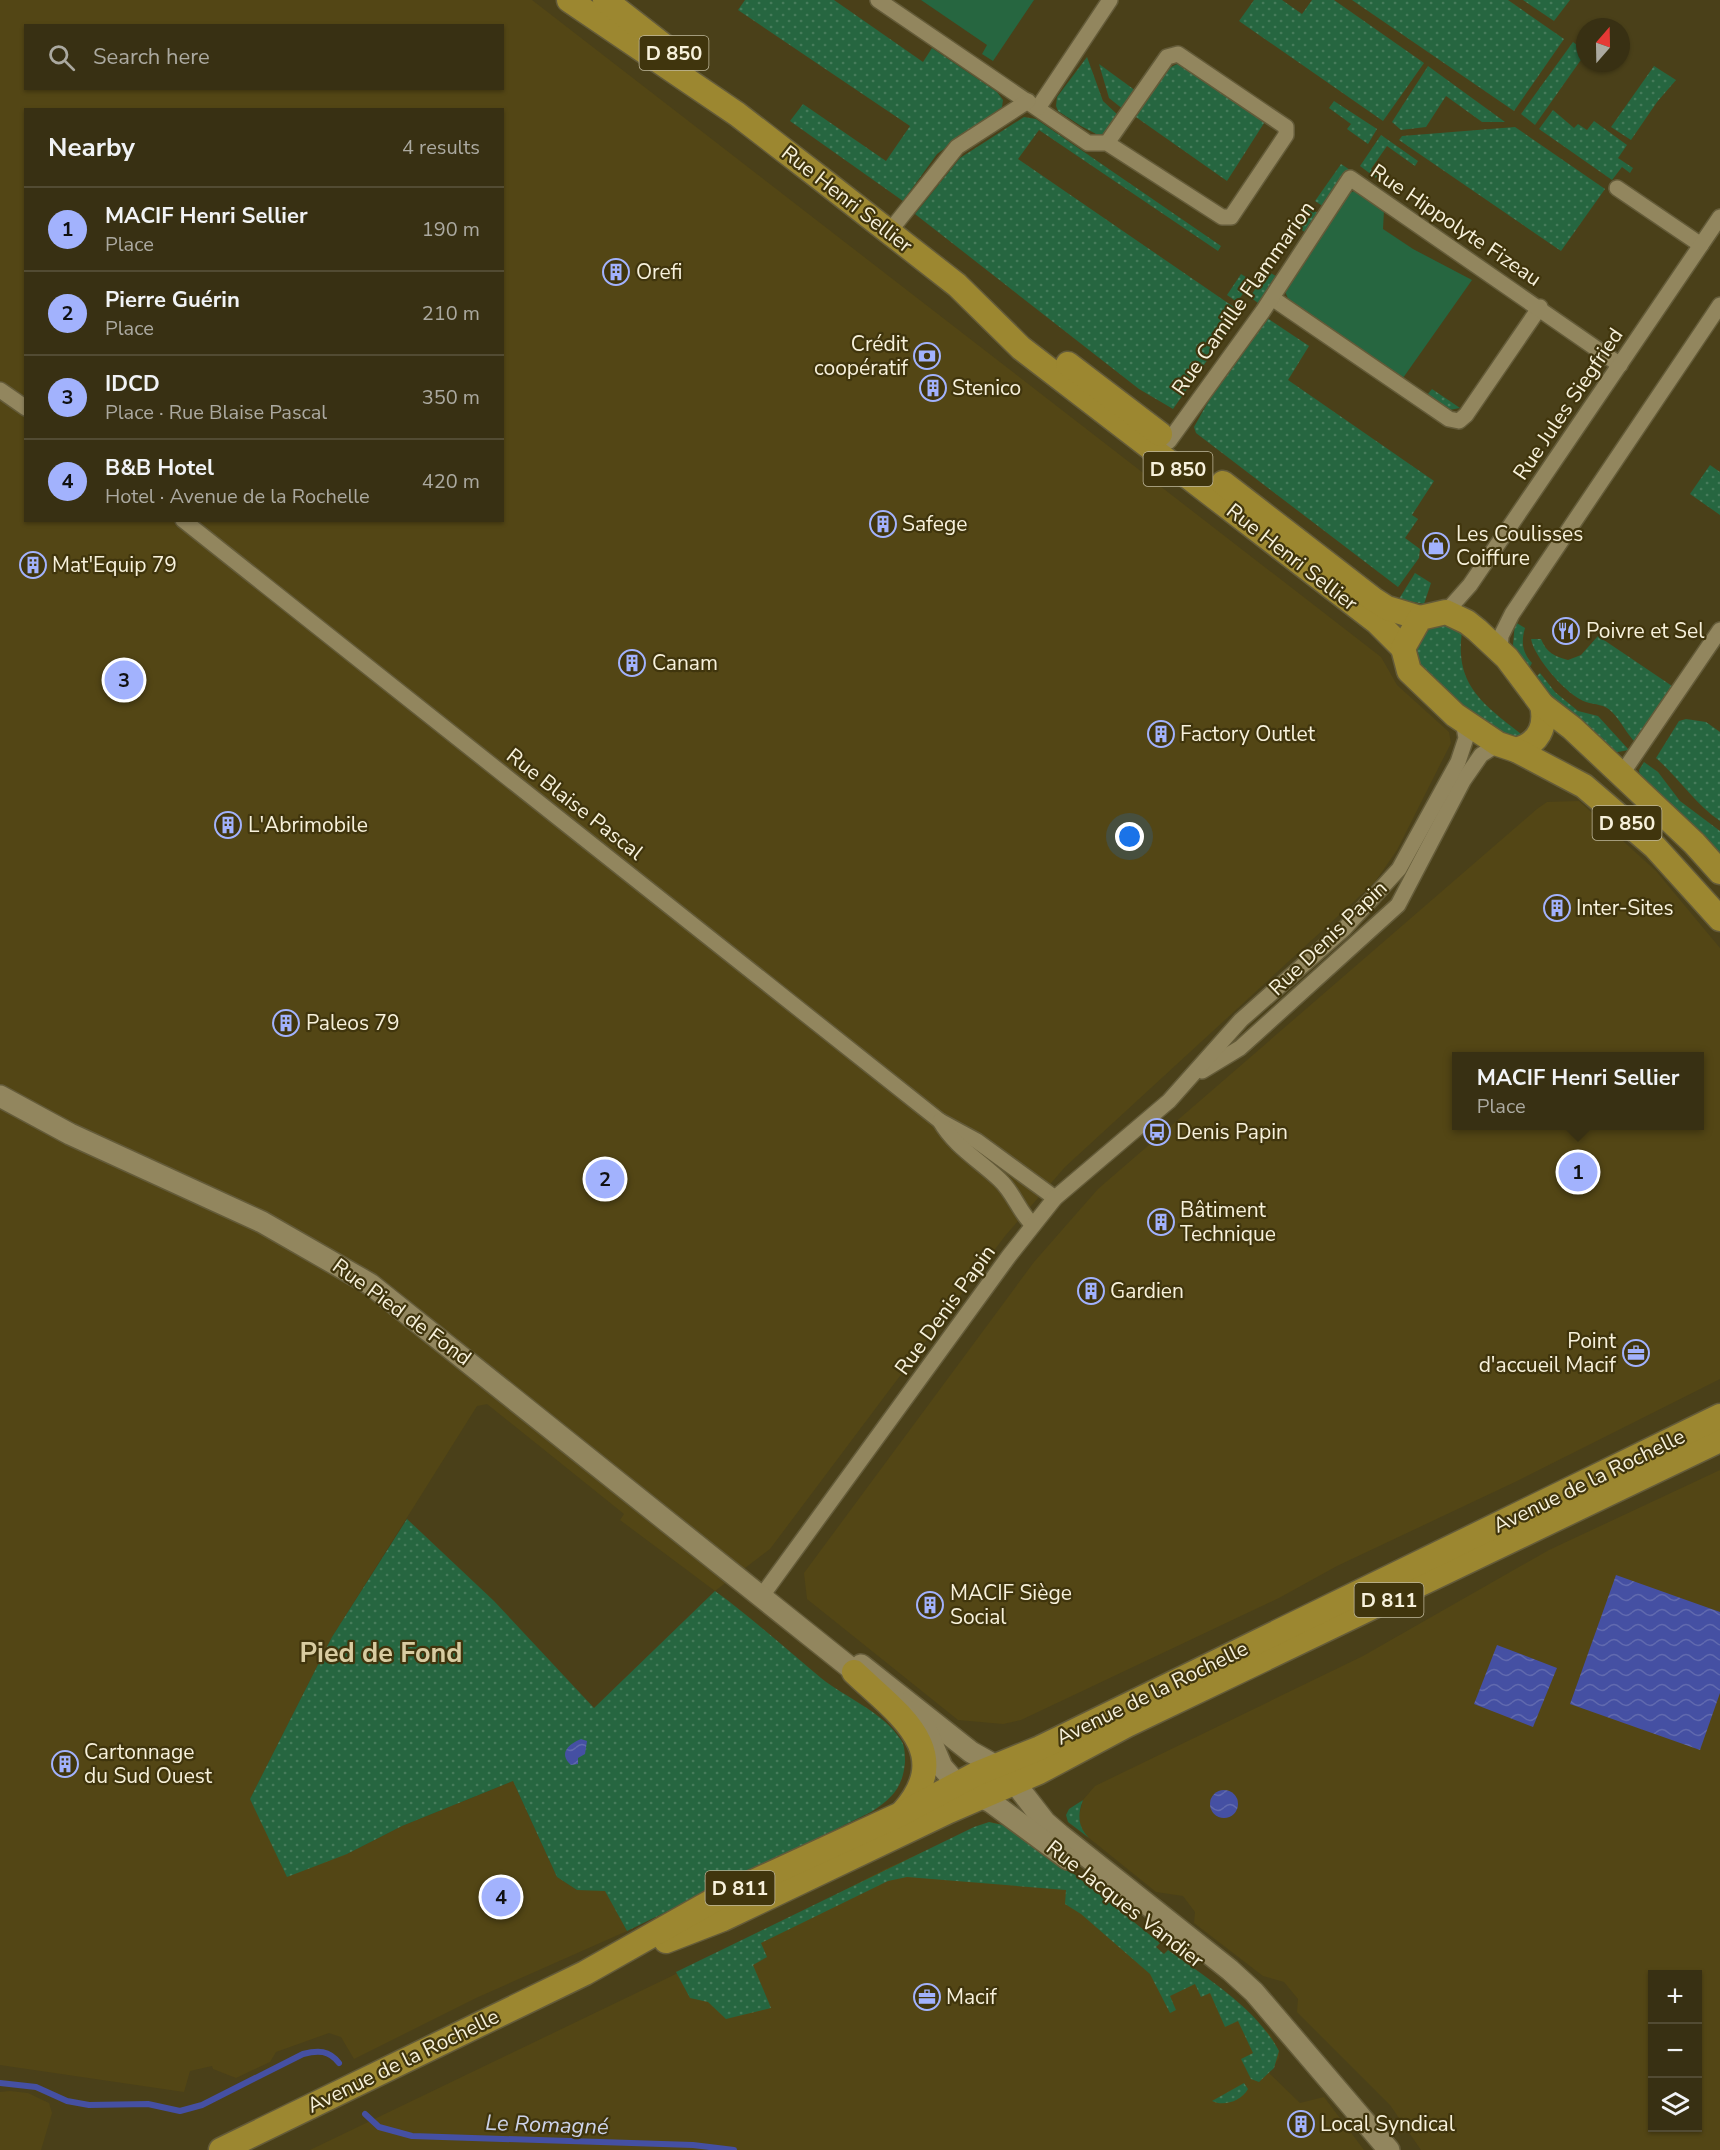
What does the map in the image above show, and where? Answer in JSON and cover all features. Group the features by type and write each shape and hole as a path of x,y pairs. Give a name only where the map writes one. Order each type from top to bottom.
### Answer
{"main road":[{"name":"Rue Henri Sellier","path":"569,0 737,114 957,285 1021,348 1377,622 1403,648 1409,671 1424,688 1463,721 1507,747 1584,786 1655,847 1720,919"},
{"name":"Rue Henri Sellier","path":"605,0 689,65 737,114"},
{"name":"Rue Henri Sellier","path":"957,285 976,293 1373,598 1388,608 1420,618"},
{"path":"1403,648 1420,618 1446,612"},
{"name":"D 850","path":"1446,612 1467,622 1500,652 1542,705 1694,843 1720,872"},
{"path":"1507,747 1527,747 1540,734 1544,720 1542,705"},
{"name":"Rue Pied de Fond","path":"0,1096 70,1134 262,1222 370,1284 761,1597"},
{"name":"Avenue de la Rochelle","path":"223,2150 585,1973 716,1899 901,1814 957,1784 1040,1748 1720,1416"},
{"name":"Avenue de la Rochelle","path":"585,1973 723,1919 1014,1782 1720,1440"},
{"path":"761,1597 854,1672 919,1720 926,1729 942,1767 957,1784 980,1797"},
{"path":"795,1623 858,1663 971,1752 996,1766 1014,1782"},
{"path":"854,1672 913,1730 921,1744 924,1772 914,1800 901,1814"},
{"name":"Rue Jacques Vandier","path":"1014,1782 1045,1822 1230,1970 1271,2010 1389,2150"},
{"name":"Rue Jacques Vandier","path":"980,1797 1025,1827 1214,1973 1271,2010"}],"street":[{"path":"878,0 1088,143 1107,143 1222,217 1231,217 1286,135 1286,127 1178,54 1167,57 1107,143"},
{"path":"889,232 957,147 1033,105 1110,0"},
{"name":"Rue Camille Flammarion","path":"1169,441 1272,298 1350,178"},
{"name":"Rue Hippolyte Fizeau","path":"1350,178 1540,307 1620,365"},
{"path":"1617,188 1701,245"},
{"name":"Rue Jules Siegfried","path":"1446,612 1470,585 1720,217"},
{"name":"Rue Hippolyte Fizeau","path":"1272,298 1449,418 1459,421 1466,415 1540,307"},
{"path":"1500,652 1501,636 1512,614 1720,305"},
{"path":"0,390 24,407"},
{"name":"Rue Blaise Pascal","path":"186,522 940,1121 977,1141 1055,1198"},
{"path":"1621,775 1720,630"},
{"name":"Rue Denis Papin","path":"761,1597 1055,1198 1169,1101 1241,1020 1344,929 1399,869 1458,762 1466,738 1463,721"},
{"name":"Rue Denis Papin","path":"1193,1075 1216,1064 1240,1048 1398,904 1462,781 1481,755 1507,747"},
{"name":"Rue Blaise Pascal","path":"940,1121 950,1138 1000,1180 1021,1214 1033,1225"}],"shaded area":[{"path":"0,0 532,0 1381,657 1397,685 1449,732 1451,743 1397,850 1375,882 1065,1167 1005,1236 770,1549 715,1591 620,1520 624,1514 487,1404 477,1406 332,1637 250,1799 347,1854 402,1826 513,1781 557,1877 577,1890 605,1890 627,1931 476,1998 354,2059 341,2037 329,2033 276,2052 270,2062 236,2078 213,2069 212,2066 190,2071 184,2092 0,2065"},
{"path":"1579,801 1656,871 1720,948 1720,1379 1515,1482 1337,1566 1279,1598 1021,1720 1003,1724 958,1720 807,1599 804,1573 1034,1262 1098,1189 1547,802"},
{"path":"1720,1470 1720,2150 1421,2150 1390,2105 1297,2012 1298,1999 1284,1982 1263,1976 1194,1923 1195,1912 1183,1896 1156,1892 1081,1830 1079,1816 1083,1800 1095,1786 1363,1656 1549,1550"},
{"name":"Macif","path":"989,1822 1001,1824 1024,1834 1160,1943 1156,1947 1164,1954 1168,1950 1245,2010 1271,2035 1279,2051 1279,2058 1269,2073 1300,2103 1324,2097 1364,2150 310,2150 757,1935 885,1869"},
{"path":"0,2092 28,2093 49,2103 52,2113 41,2150 0,2150"}],"green space":[{"path":"745,0 834,0 923,62 932,48 997,92 1003,100 1002,107 937,154 903,201 790,121 803,104 886,161 910,126 738,10"},
{"path":"921,0 1034,0 993,61 982,54 987,45"},
{"path":"1254,0 1282,0 1302,14 1312,0 1334,0 1424,63 1383,121 1239,21"},
{"path":"1352,0 1508,0 1564,39 1514,111"},
{"path":"1523,0 1570,0 1554,21"},
{"path":"1573,42 1576,44 1576,67 1535,125 1521,114"},
{"path":"1087,57 1103,101 1119,116 1100,136 1058,111 1056,106 1057,97"},
{"path":"1180,63 1266,120 1227,181 1133,115 1159,78"},
{"path":"1099,64 1136,91 1124,110 1109,98"},
{"path":"1428,66 1505,122 1482,122 1446,96 1426,127 1401,130 1392,122"},
{"path":"1654,66 1676,80 1657,102 1631,140 1611,127"},
{"path":"1334,101 1377,129 1368,144 1347,129 1351,124 1329,108"},
{"path":"1553,110 1574,128 1578,124 1587,130 1594,121 1627,145 1618,158 1633,168 1630,173 1622,167 1612,180 1539,129"},
{"path":"1024,117 1036,119 1221,246 1218,251 1039,130 1018,159 1241,312 1173,409 1139,389 915,214 960,158"},
{"path":"1515,127 1605,189 1561,251 1399,140 1402,136"},
{"path":"1381,135 1418,161 1415,166 1387,146 1371,169 1378,174 1376,178 1360,166"},
{"path":"1341,164 1350,170 1324,207 1315,201"},
{"path":"1354,191 1384,210 1383,229 1413,249 1472,280 1403,378 1289,301 1284,289 1345,195"},
{"path":"1309,207 1319,214 1306,233 1296,226"},
{"path":"1267,271 1276,276 1258,303 1250,297"},
{"path":"1241,274 1252,281 1237,302 1227,295"},
{"path":"1267,318 1309,346 1288,380 1434,481 1412,515 1418,519 1405,538 1420,549 1419,558 1398,587 1196,433 1194,427 1217,386"},
{"path":"1432,389 1460,408 1449,410 1427,395"},
{"path":"1710,465 1720,472 1720,515 1690,494"},
{"path":"1415,573 1431,583 1424,604 1399,599"},
{"path":"1515,622 1525,628 1523,647 1532,663 1528,670 1513,645"},
{"path":"1443,623 1462,632 1463,667 1476,694 1525,737 1513,738 1488,724 1458,702 1421,667 1416,658 1415,645 1431,628"},
{"path":"1598,636 1672,686 1635,742 1609,709 1578,698 1561,684 1538,656 1531,639 1541,639 1552,653 1568,660 1581,655"},
{"path":"1540,673 1555,692 1578,711 1598,716 1629,750 1612,753 1557,705 1535,678"},
{"path":"1686,719 1706,722 1720,732 1720,821 1703,807 1656,758 1679,721"},
{"path":"1644,762 1658,772 1680,801 1720,831 1720,857 1640,777 1639,770"},
{"path":"407,1519 494,1601 594,1708 715,1591 821,1678 874,1713 893,1730 902,1742 904,1751 904,1771 899,1785 885,1802 871,1812 627,1931 605,1891 577,1890 557,1877 513,1781 402,1826 347,1854 287,1877 250,1799 332,1637"},
{"path":"1083,1800 1080,1820 1089,1838 1068,1822 1066,1815 1069,1809"},
{"path":"989,1822 1012,1827 1024,1834 1160,1943 1156,1947 1164,1954 1168,1950 1230,1995 1257,2021 1279,2051 1274,2068 1259,2082 1251,2079 1241,2059 1253,2053 1238,2021 1225,2027 1210,1993 1201,1997 1195,1984 1170,1996 1176,2010 1170,2013 1150,1974 1081,1914 1065,1904 1066,1890 907,1877 888,1881 761,1943 767,1957 753,1965 771,2008 726,2019 708,2002 690,1998 676,1972 974,1827"},
{"path":"1244,2083 1248,2089 1237,2100 1227,2103 1212,2101"}],"water":[{"path":"1616,1575 1720,1612 1720,1693 1700,1750 1570,1704"},
{"path":"1497,1645 1557,1668 1533,1727 1474,1704"},
{"path":"581,1739 587,1741 585,1754 578,1758 578,1764 571,1765 565,1753 569,1746"},
{"path":"1224,1790 1234,1794 1238,1804 1234,1814 1224,1818 1214,1814 1210,1804 1214,1794"}],"waterway":[{"name":"Le Romagné","path":"0,2083 36,2087 67,2101 89,2105 148,2104 180,2111 202,2105 303,2054 323,2052 339,2063"},
{"name":"Le Romagné","path":"365,2114 379,2127 412,2136 693,2145 734,2150"}],"place":[{"name":"Orefi","path":"616,272"},
{"name":"Crédit coopératif","path":"927,356"},
{"name":"Stenico","path":"933,388"},
{"name":"Safege","path":"883,524"},
{"name":"Les Coulisses Coiffure","path":"1436,546"},
{"name":"Mat'Equip 79","path":"33,565"},
{"name":"Poivre et Sel","path":"1566,631"},
{"name":"Canam","path":"632,663"},
{"name":"IDCD","path":"124,680"},
{"name":"Factory Outlet","path":"1161,734"},
{"name":"L'Abrimobile","path":"228,825"},
{"name":"Inter-Sites","path":"1557,908"},
{"name":"Paleos 79","path":"286,1023"},
{"name":"Denis Papin","path":"1157,1132"},
{"name":"MACIF Henri Sellier","path":"1578,1172"},
{"name":"Pierre Guérin","path":"605,1179"},
{"name":"Bâtiment Technique","path":"1161,1222"},
{"name":"Gardien","path":"1091,1291"},
{"name":"Point d'accueil Macif","path":"1636,1353"},
{"name":"MACIF Siège Social","path":"930,1605"},
{"name":"Cartonnage du Sud Ouest","path":"65,1764"},
{"name":"B&B Hotel","path":"501,1897"},
{"name":"Macif","path":"927,1997"},
{"name":"Local Syndical","path":"1301,2124"}],"district":[{"name":"Pied de Fond","path":"381,1653"}]}
